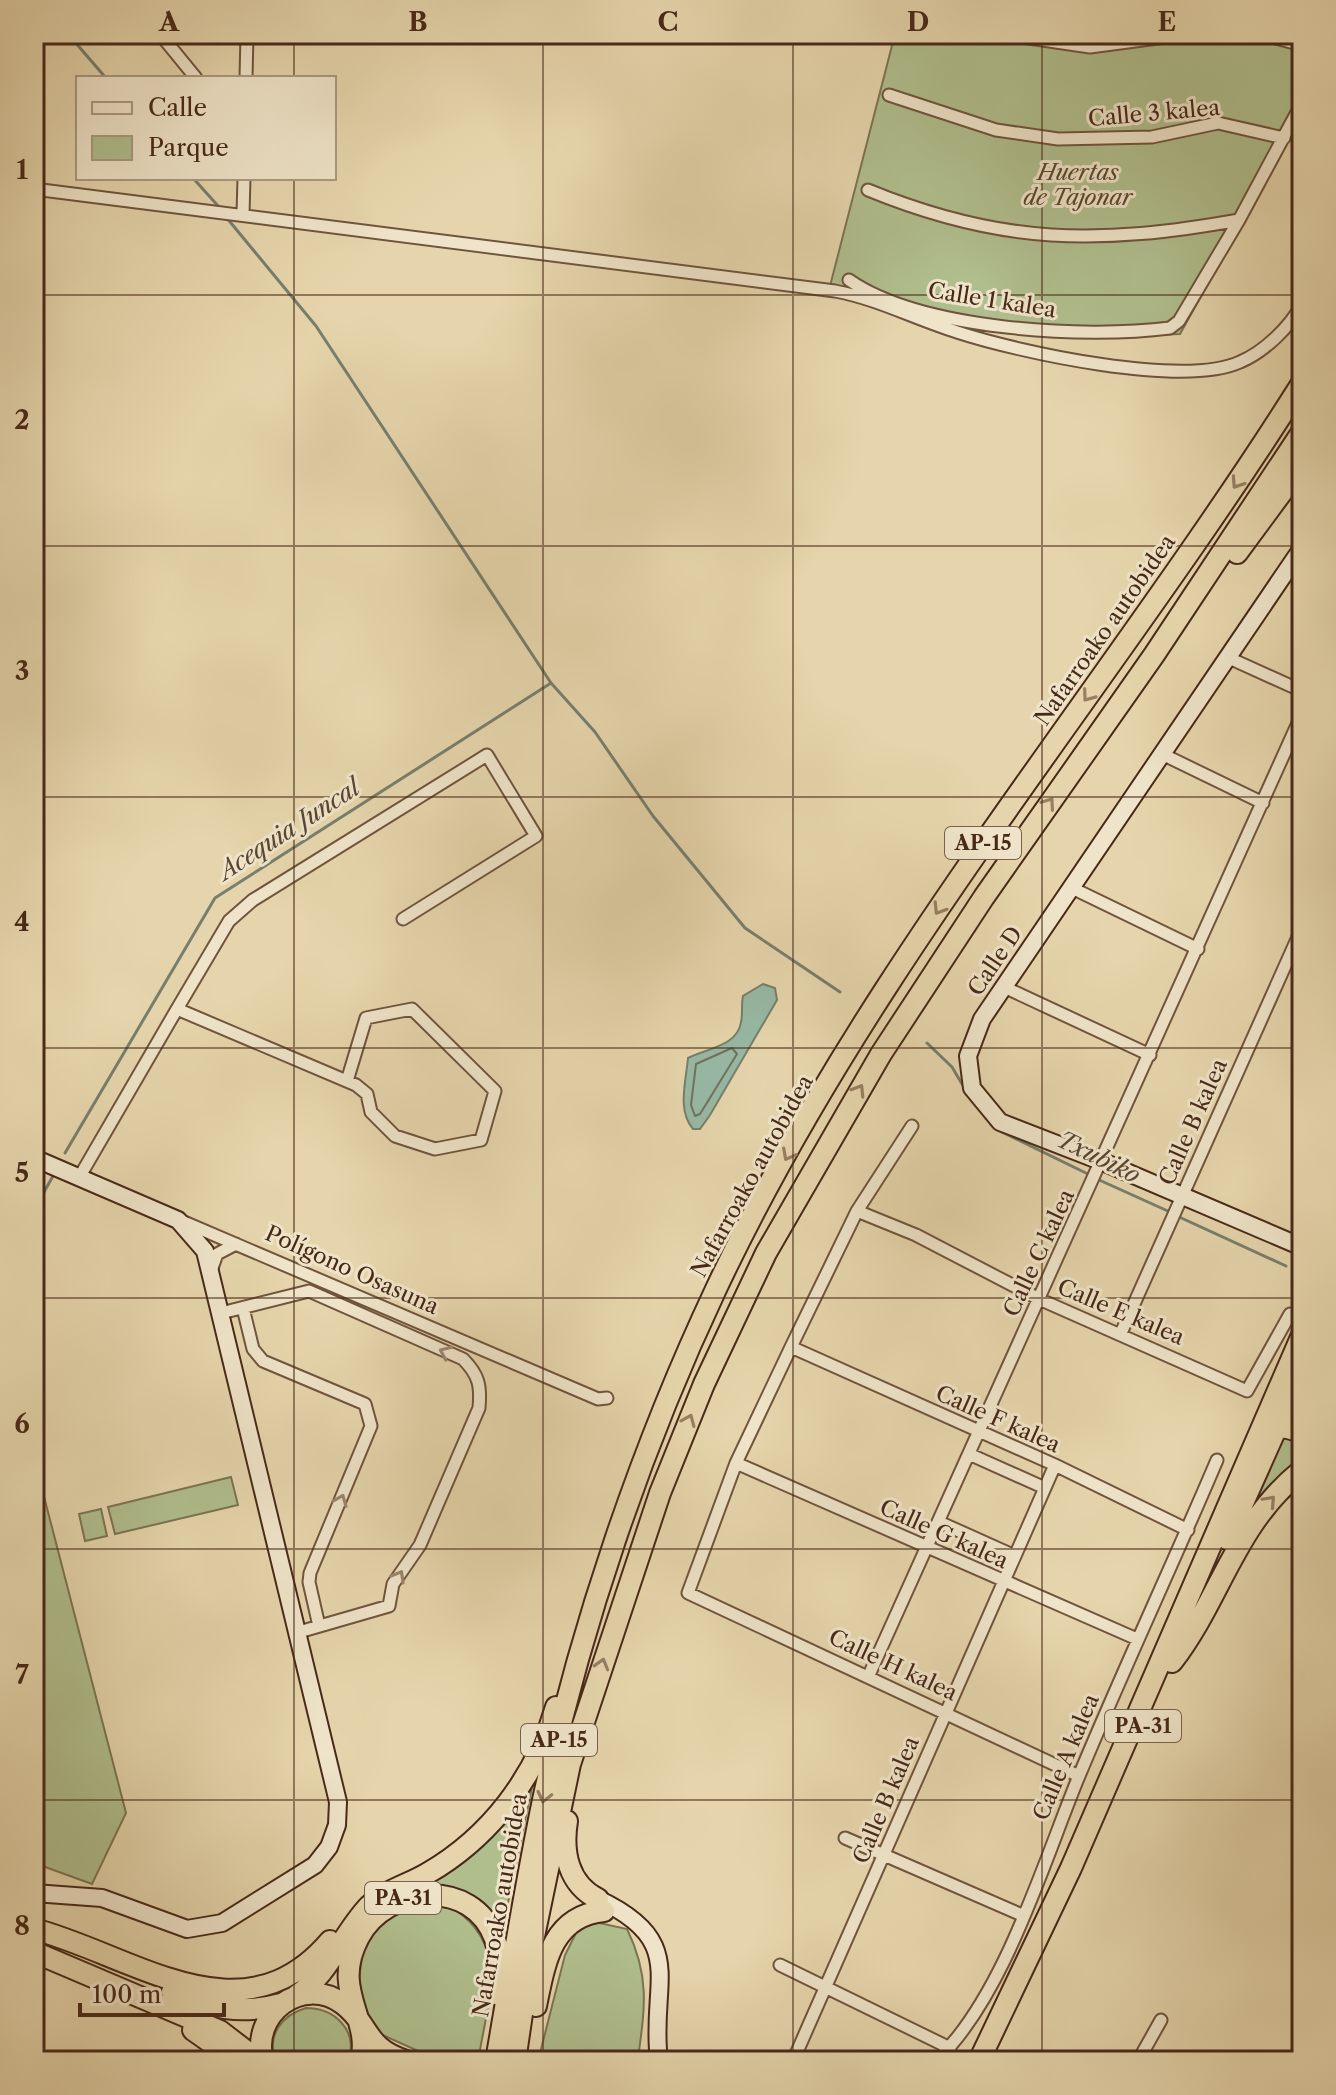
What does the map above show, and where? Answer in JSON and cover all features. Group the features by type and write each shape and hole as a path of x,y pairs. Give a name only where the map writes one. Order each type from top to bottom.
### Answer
{"highway":[{"path":"1280,418 1302,371"},
{"name":"AP-15","path":"1280,418 1302,383"},
{"name":"Nafarroako autobidea","path":"496,2061 544,1797 592,1615 657,1428 717,1287 810,1114 963,869 1171,581 1280,418"},
{"name":"AP-15","path":"1154,655 1302,432"},
{"path":"1154,655 1188,619 1302,465"},
{"name":"Nafarroako autobidea","path":"515,2061 556,1825 634,1566 683,1435 766,1253 833,1132 984,897 1154,655"},
{"path":"261,2061 261,2033 288,2000 309,1987 370,1906 477,1841 534,1760 553,1718 599,1558 650,1416 688,1331 717,1287"},
{"name":"PA-31","path":"979,2061 1071,1868 1237,1479 1286,1388 1302,1335"},
{"name":"PA-31","path":"1286,1388 1302,1371"},
{"path":"1286,1388 1302,1425"},
{"path":"1286,1388 1274,1415 1277,1427 1289,1437 1302,1440"},
{"path":"1237,1479 1252,1463 1265,1436 1277,1427 1302,1432"},
{"name":"PA-31","path":"994,2061 1277,1427"},
{"path":"1172,1662 1192,1636 1243,1534 1270,1499 1302,1470"},
{"path":"526,2061 547,1956 570,1920 597,1901 574,1880 565,1843 580,1767 580,1739"},
{"path":"34,1930 69,1939 155,1975 198,1988 244,1990 286,1979 306,1966 373,1895 449,1859"},
{"name":"PA-31","path":"356,2018 349,1995 350,1969 356,1945 367,1925 391,1904 413,1895 453,1899 480,1916 492,1932 498,1950 499,1972 487,2061"},
{"path":"34,1930 213,2007 238,2011 313,1993 330,1997 356,2018 378,2048 406,2061"},
{"path":"34,1952 220,2031 261,2061"},
{"path":"61,1964 100,1988 196,2032 237,2061"},
{"path":"356,2018 362,2034 361,2061"}],"street":[{"path":"160,34 194,76"},
{"path":"246,76 247,34"},
{"path":"1002,34 1090,47 1188,34"},
{"path":"1260,34 1302,45"},
{"name":"Calle 3 kalea","path":"889,95 996,130 1058,139 1152,137 1218,123 1284,138"},
{"path":"868,190 956,221 1044,236 1156,235 1239,220 1302,103"},
{"path":"243,214 244,180"},
{"path":"34,189 835,291 870,298 983,340 1128,369 1204,369 1239,363 1270,344 1302,304"},
{"name":"Calle 1 kalea","path":"849,280 927,311 1036,331 1145,331 1170,328 1179,321 1239,220"},
{"name":"Calle D","path":"1299,559 982,1019 968,1056 972,1088 1000,1122 1103,1162 1179,1202 1302,1247"},
{"path":"1229,658 1302,691"},
{"name":"Calle C kalea","path":"869,1675 929,1549 1302,714"},
{"path":"1162,754 1263,803"},
{"path":"80,1176 229,921 253,900 487,755 536,836 403,919"},
{"path":"1072,888 1198,949"},
{"name":"Calle B kalea","path":"1121,1333 1302,928"},
{"path":"1004,987 1150,1055"},
{"path":"177,1009 347,1081 367,1094 371,1112 395,1136 435,1149 481,1140 495,1091 412,1009 366,1018 347,1081"},
{"path":"736,1463 857,1211 912,1126"},
{"name":"Polígono Osasuna","path":"34,1158 482,1351 598,1399 607,1398"},
{"name":"Calle E kalea","path":"857,1211 916,1235 1039,1299 1247,1391 1290,1314"},
{"path":"34,1893 102,1898 170,1925 205,1928 222,1923 315,1865 329,1847 337,1825 338,1802 211,1271 205,1251 178,1220"},
{"path":"211,1271 217,1254 236,1244"},
{"path":"221,1313 309,1291 463,1359 476,1373 481,1388 479,1408 420,1545 393,1584 389,1606 299,1632"},
{"path":"243,1308 253,1349 263,1361 365,1404 371,1414 371,1426 310,1573 319,1626"},
{"name":"Calle F kalea","path":"791,1347 1055,1465 1188,1530"},
{"path":"969,1454 1045,1488"},
{"name":"Calle A kalea","path":"936,2061 950,2048 987,1994 1137,1639 1217,1460"},
{"name":"Calle G kalea","path":"736,1463 1137,1639"},
{"name":"Calle H kalea","path":"736,1463 688,1593 869,1675 1079,1776"},
{"name":"Calle B kalea","path":"793,2061 1055,1465"},
{"path":"939,1522 1015,1556"},
{"path":"845,1838 1022,1915"},
{"path":"597,1901 628,1915 647,1932 660,1966 659,2061"},
{"path":"1015,1931 1027,1965"},
{"path":"780,1965 950,2048"},
{"path":"1138,2061 1161,2020"},
{"path":"652,2061 657,2044"}],"green space":[{"name":"Huertas de Tajonar","path":"895,34 1302,34 1302,115 1180,334 1092,337 1003,331 830,286"},
{"path":"1297,1400 1302,1410 1302,1487 1268,1514 1183,1665"},
{"path":"34,1458 126,1813 92,1884 34,1863"},
{"path":"231,1477 238,1505 115,1534 108,1507"},
{"path":"101,1509 107,1536 85,1541 79,1514"},
{"path":"535,1773 501,1936 424,1886"},
{"path":"446,1904 467,1919 480,1935 488,1954 490,1994 478,2061 427,2055 378,2033 358,1994 362,1951 384,1917 401,1906"},
{"path":"595,1922 627,1929 634,1946 644,1992 638,2058 635,2061 538,2061 565,1955 577,1931"},
{"path":"306,2008 326,2012 342,2023 350,2040 348,2061 276,2061 273,2043 278,2027 297,2011"}],"water":[{"path":"763,984 775,988 777,1000 710,1115 700,1129 693,1129 684,1105 688,1058 720,1046 734,1036 741,1022 743,996"}],"waterway":[{"name":"Acequia Juncal","path":"68,34 104,76"},
{"name":"Acequia Juncal","path":"195,180 219,207"},
{"name":"Acequia Juncal","path":"226,217 316,326 551,683 595,732 653,816 745,928 840,992"},
{"name":"Acequia Juncal","path":"65,1153 215,898 551,683"},
{"name":"Txubiko","path":"927,1043 952,1067 965,1089"},
{"name":"Txubiko","path":"969,1095 994,1127"},
{"name":"Txubiko","path":"1000,1131 1090,1175"},
{"name":"Acequia Juncal","path":"34,1210 53,1176"},
{"name":"Txubiko","path":"1097,1179 1170,1212"},
{"name":"Txubiko","path":"1177,1216 1286,1266"}]}
